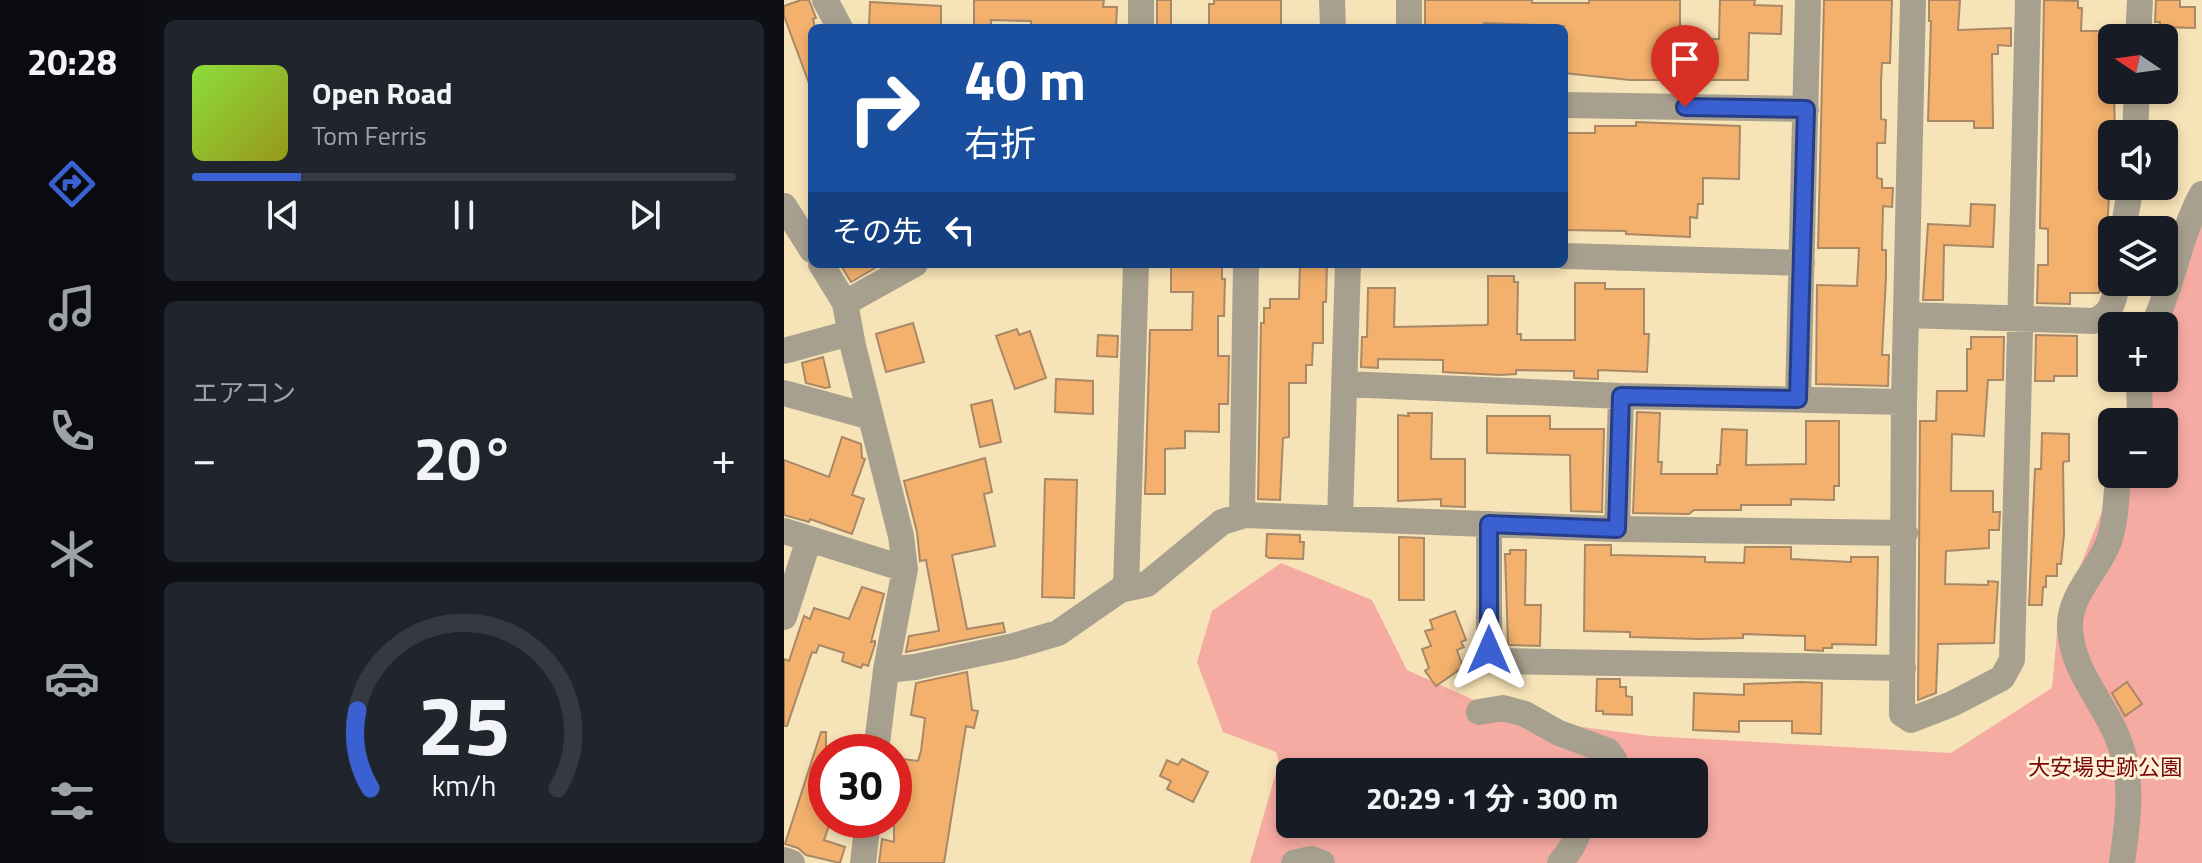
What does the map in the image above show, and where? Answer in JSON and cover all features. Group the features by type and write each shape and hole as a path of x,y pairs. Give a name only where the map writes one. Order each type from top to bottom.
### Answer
{"street":[{"path":"825,0 838,24"},
{"path":"1141,0 1141,24"},
{"path":"1332,0 1333,24"},
{"path":"1409,0 1409,24"},
{"path":"1798,399 1808,0"},
{"path":"1913,0 1904,402 1902,714 1911,720 1952,704 2002,678 2012,660 2028,0"},
{"path":"2139,24 2140,0"},
{"path":"1568,105 1806,109"},
{"path":"2159,312 2202,194"},
{"path":"784,206 808,244"},
{"path":"1568,256 1802,263"},
{"path":"823,268 845,303 901,536 905,569 886,670 878,734"},
{"path":"845,303 908,268"},
{"path":"1126,587 1136,268"},
{"path":"1242,516 1246,268"},
{"path":"1340,518 1348,268"},
{"path":"1906,315 2093,321 2111,310 2114,296"},
{"path":"784,351 850,333"},
{"path":"1345,384 1621,396 1904,402"},
{"path":"784,393 871,417"},
{"path":"1617,529 1621,396"},
{"path":"2118,488 2111,536 2076,599 2070,631 2081,672 2115,733 2124,759 2130,812 2122,863"},
{"path":"886,670 1014,646 1058,633 1126,587 1147,584 1222,522 1242,516 1617,529 1905,533"},
{"path":"1489,524 1489,650 1499,661 1903,668"},
{"path":"784,531 905,569"},
{"path":"784,617 809,539"},
{"path":"1479,712 1503,708 1525,714 1559,733 1608,751 1613,758"},
{"path":"863,863 866,838"},
{"path":"1560,863 1576,838"},
{"path":"1294,863 1311,859 1322,863"},
{"path":"784,860 792,863"}],"green space":[{"name":"大安場史跡公園","path":"2202,198 2202,863 1250,863 1276,772 1276,838 1708,838 1708,758 1278,758 1276,752 1223,732 1197,662 1212,611 1281,563 1372,600 1407,670 1514,718 1650,736 1951,753 2052,688 2058,622 2111,488 2178,488 2178,408 2129,408 2133,392 2178,392 2178,312 2168,312 2173,296 2178,296 2178,279"}],"building":[{"path":"809,0 816,18 813,19 814,24 808,24 808,81 784,16 784,6"},
{"path":"974,0 1104,0 1103,7 1117,7 1116,24 1031,24 1031,21 991,20 991,24 974,24"},
{"path":"1157,0 1171,0 1171,24 1157,24"},
{"path":"1214,0 1281,0 1281,24 1209,24 1209,4 1214,4"},
{"path":"1425,0 1589,3 1589,0 1680,0 1680,38 1719,39 1720,0 1755,0 1754,5 1782,6 1781,34 1749,33 1748,80 1630,80 1568,73 1568,24 1425,24"},
{"path":"1824,0 1892,0 1890,63 1882,63 1881,82 1881,119 1886,120 1885,143 1877,143 1877,178 1882,179 1882,188 1893,188 1892,207 1883,206 1882,250 1886,250 1886,277 1882,355 1889,355 1888,386 1816,384 1817,285 1857,286 1859,248 1818,248"},
{"path":"1929,0 1960,0 1958,30 2011,28 2011,46 1998,45 1998,54 1992,54 1993,128 1974,128 1974,121 1928,121"},
{"path":"2044,0 2078,1 2078,8 2082,8 2081,31 2098,31 2098,104 2114,104 2115,120 2098,120 2098,200 2109,200 2108,216 2098,216 2098,293 2070,293 2070,304 2037,303 2038,265 2048,265 2048,229 2040,228"},
{"path":"2156,0 2180,0 2180,7 2195,7 2195,28 2155,22"},
{"path":"870,2 941,6 941,24 869,24"},
{"path":"1636,122 1740,126 1739,179 1703,178 1703,204 1698,204 1697,218 1690,217 1690,237 1568,230 1568,133 1595,133 1595,126 1636,126"},
{"path":"1971,204 1995,205 1993,247 1944,245 1943,300 1923,300 1928,224 1970,226"},
{"path":"842,268 875,268 851,282"},
{"path":"1171,268 1222,268 1222,279 1225,279 1224,316 1218,316 1218,356 1229,356 1228,404 1219,404 1219,432 1185,431 1185,448 1165,449 1165,494 1145,494 1150,330 1192,330 1193,292 1171,292"},
{"path":"1300,268 1327,268 1323,343 1313,343 1312,365 1306,365 1306,383 1289,383 1289,437 1283,438 1280,500 1258,499 1261,323 1264,323 1264,308 1270,308 1270,299 1299,299"},
{"path":"1488,276 1514,276 1514,282 1518,282 1517,334 1521,334 1521,340 1575,340 1575,283 1605,283 1605,289 1644,289 1644,334 1649,334 1647,372 1598,370 1598,379 1574,378 1574,371 1516,370 1516,374 1500,375 1443,372 1443,360 1378,359 1378,368 1361,367 1362,337 1367,337 1368,288 1395,288 1394,327 1486,325"},
{"path":"913,323 924,362 886,372 876,334"},
{"path":"1017,329 1019,335 1030,331 1046,378 1015,389 996,336"},
{"path":"1098,335 1118,336 1117,357 1097,356"},
{"path":"2036,335 2077,336 2077,376 2054,376 2054,381 2035,381"},
{"path":"1971,337 2004,337 2003,380 1988,380 1984,436 1952,434 1951,491 1993,491 1993,512 2000,512 1999,530 1989,530 1989,548 1946,551 1945,584 1988,585 1988,581 1998,582 1994,643 1938,644 1936,693 1918,700 1920,421 1936,421 1937,391 1967,391 1967,349 1971,349"},
{"path":"823,357 830,387 806,383 802,363"},
{"path":"1056,379 1093,381 1093,414 1055,412"},
{"path":"992,400 1001,442 980,447 971,405"},
{"path":"1637,412 1660,413 1658,462 1662,462 1661,474 1717,474 1722,429 1747,430 1746,465 1806,464 1806,421 1839,421 1839,486 1834,486 1834,500 1791,499 1791,505 1741,505 1741,510 1694,510 1689,514 1633,513"},
{"path":"1408,413 1432,413 1431,459 1465,459 1465,507 1441,506 1441,499 1398,501 1398,415 1409,416"},
{"path":"1487,416 1550,416 1550,429 1604,429 1602,512 1571,511 1570,455 1487,453"},
{"path":"2042,433 2069,434 2069,461 2063,462 2064,534 2057,576 2046,576 2042,605 2029,605 2035,469 2041,469"},
{"path":"842,437 861,444 862,458 865,459 852,495 864,499 852,534 810,519 809,522 784,515 784,460 829,477"},
{"path":"985,458 992,492 984,494 995,546 952,555 967,629 1003,623 1005,632 906,652 909,636 939,631 926,560 920,561 917,532 904,481"},
{"path":"1045,479 1077,480 1074,598 1042,597"},
{"path":"1267,534 1300,535 1300,542 1304,542 1303,559 1266,556"},
{"path":"1399,537 1424,538 1424,600 1399,600"},
{"path":"1585,545 1611,545 1611,555 1705,557 1705,562 1744,563 1745,547 1791,547 1791,559 1851,562 1851,557 1878,557 1876,645 1832,644 1832,648 1823,648 1823,651 1805,650 1805,636 1743,634 1743,638 1700,639 1630,637 1630,632 1584,631"},
{"path":"1510,550 1526,550 1525,605 1541,605 1540,646 1508,645 1505,554 1510,554"},
{"path":"862,587 884,594 868,666 863,664 861,668 842,661 844,653 819,645 816,653 812,652 787,726 784,726 784,659 789,661 804,616 810,619 814,608 849,619"},
{"path":"1455,611 1466,640 1461,642 1464,647 1457,650 1463,667 1436,686 1425,671 1429,668 1422,649 1431,646 1425,631 1433,629 1430,620"},
{"path":"967,672 972,710 978,711 974,728 966,726 944,863 879,863 882,839 894,842 894,838 912,838 912,760 918,761 925,718 911,715 916,683"},
{"path":"1597,679 1620,679 1620,687 1626,687 1626,696 1632,697 1632,715 1596,711"},
{"path":"2127,682 2142,704 2125,716 2112,693"},
{"path":"1822,683 1821,734 1792,733 1792,721 1739,721 1739,732 1693,730 1694,693 1744,695 1744,684"},
{"path":"1182,759 1208,772 1193,802 1167,789 1171,781 1160,776 1167,760 1178,765"},
{"path":"808,772 808,838 825,838 845,847 840,863 806,855 798,848 785,844"}],"route":[{"path":"1489,650 1489,524 1617,529 1621,396 1798,399 1806,109 1685,107"}]}
